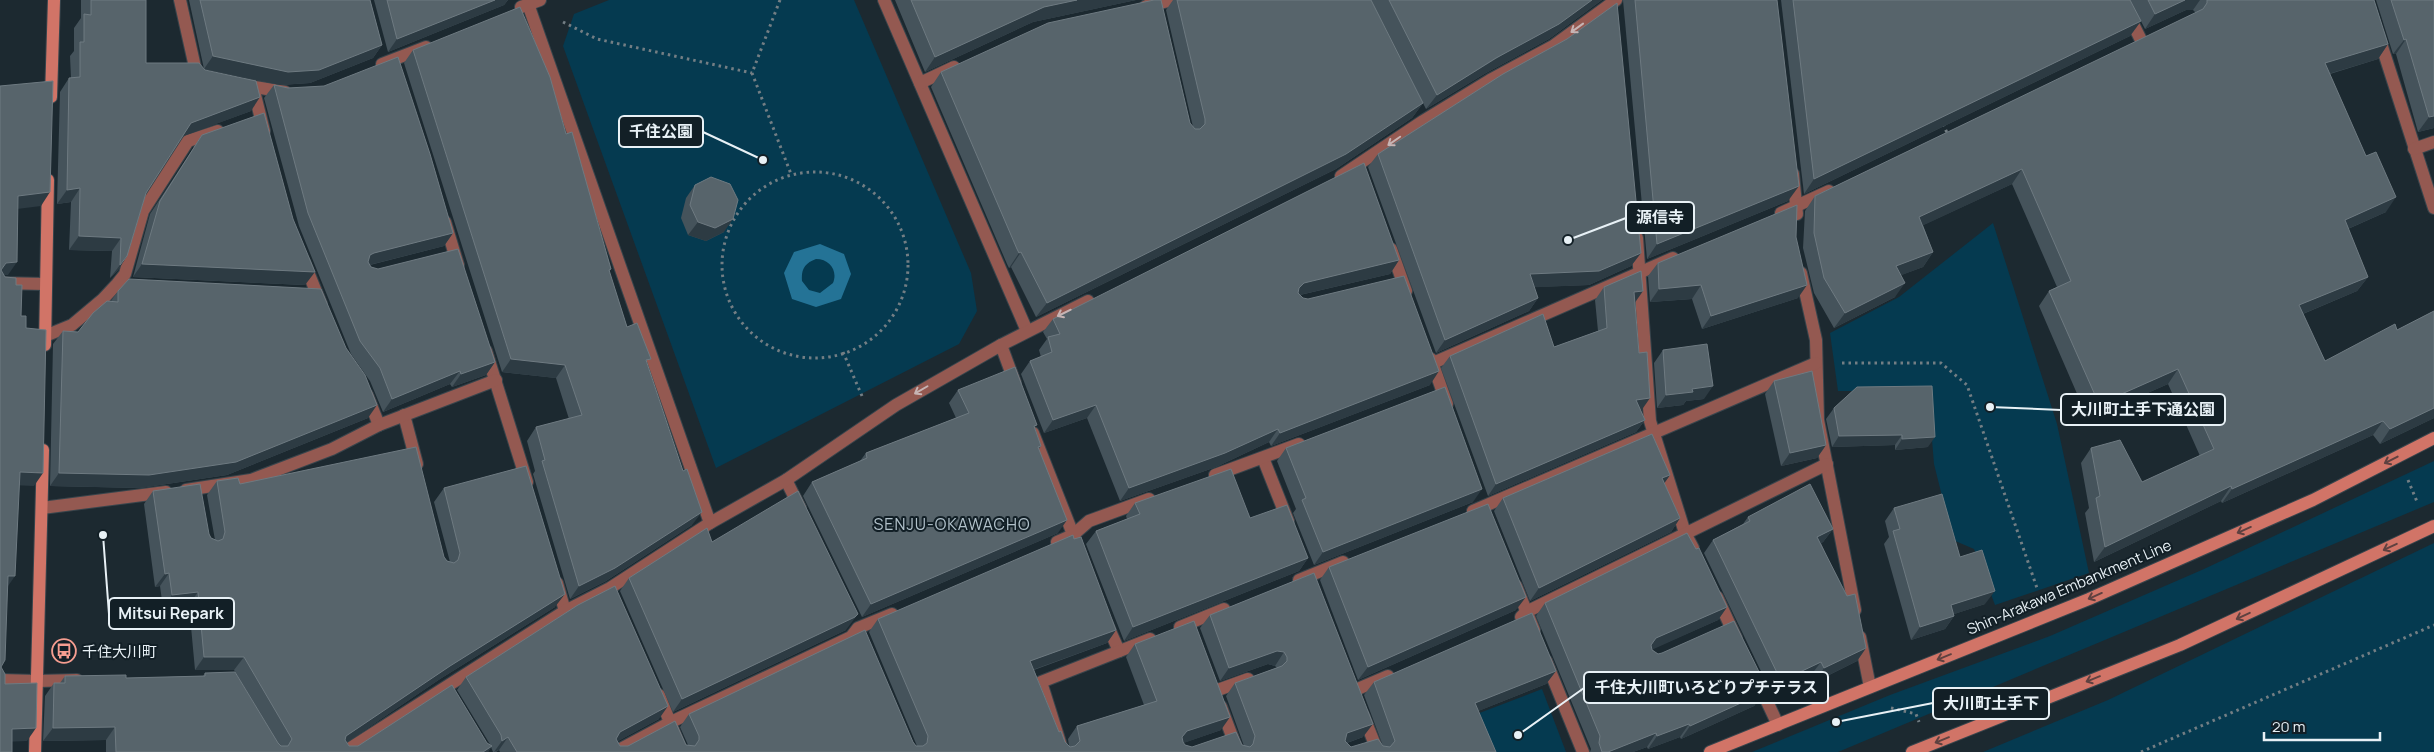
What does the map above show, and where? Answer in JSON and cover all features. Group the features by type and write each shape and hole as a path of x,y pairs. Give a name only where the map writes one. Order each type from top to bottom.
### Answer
{"main road":[{"path":"50,107 54,0"},
{"path":"44,355 49,166"},
{"name":"Shin-Arakawa Embankment Line","path":"1710,752 2046,616 2313,500 2434,438"},
{"path":"35,752 43,441"},
{"path":"1912,752 2180,645 2431,528"}],"street":[{"path":"180,0 196,76 215,80"},
{"path":"884,0 1027,331"},
{"path":"1137,8 1157,8 1174,0"},
{"path":"2121,0 2141,40"},
{"path":"1615,1 1616,21"},
{"path":"1331,181 1359,164 1420,115 1553,46 1615,1"},
{"path":"510,12 534,2 710,523"},
{"path":"2373,19 2434,208"},
{"path":"386,63 439,41"},
{"path":"920,83 964,62"},
{"path":"234,84 279,93 295,92"},
{"path":"253,88 256,118 268,144"},
{"path":"45,336 72,325 103,299 117,284 124,274 143,212 188,141 233,126"},
{"path":"2414,149 2434,142"},
{"path":"1791,159 1797,206 1796,223"},
{"path":"1359,164 1365,179"},
{"path":"1769,218 1841,185"},
{"path":"441,208 449,253 463,279"},
{"path":"1636,222 1650,421 1686,533 1698,558"},
{"path":"1386,236 1397,280 1412,307"},
{"path":"1433,363 1686,252"},
{"path":"301,253 312,294 324,312"},
{"path":"1797,258 1816,340 1818,420 1870,687"},
{"path":"0,283 46,284"},
{"path":"117,284 136,285"},
{"path":"344,752 448,690 565,611 612,592 710,523 786,480 872,420 1000,345 1098,296"},
{"path":"481,334 529,491"},
{"path":"1426,344 1433,363 1437,390 1451,416"},
{"path":"1000,345 1018,391"},
{"path":"1465,514 1816,363"},
{"path":"42,508 199,493 251,480 332,449 378,425 496,380"},
{"path":"363,384 378,425"},
{"path":"404,415 420,479"},
{"path":"1028,418 1080,552"},
{"path":"1199,481 1307,441"},
{"path":"1262,458 1292,530"},
{"path":"1510,622 1526,612 1827,464"},
{"path":"786,480 808,523"},
{"path":"1046,547 1073,535 1089,521 1162,495"},
{"path":"1291,583 1356,557"},
{"path":"554,574 565,611"},
{"path":"1512,577 1583,752"},
{"path":"1710,583 1725,626 1743,651"},
{"path":"1063,752 1041,682 1168,632 1191,627 1236,605"},
{"path":"856,624 903,609"},
{"path":"1103,614 1119,651"},
{"path":"856,624 866,645"},
{"path":"615,752 671,722 851,637 856,624"},
{"path":"1751,669 1778,725"},
{"path":"1359,747 1376,747 1351,687 1397,672"},
{"path":"1238,752 1227,737 1213,686 1261,675"},
{"path":"0,680 93,680"},
{"path":"654,686 671,722 682,752"}],"path":[{"path":"780,0 752,73 791,175"},
{"path":"534,2 597,39 752,73"},
{"path":"1940,117 1948,135"},
{"path":"824,172 864,185 888,206 907,246 906,287 889,323 865,344 844,352 830,357 798,357 754,337 741,322 726,294 722,254 732,222 746,202 772,182 791,175 824,172"},
{"path":"844,352 872,420"},
{"path":"1816,363 1941,363 1967,385 2046,616"},
{"path":"2414,473 2407,477 2431,528"},
{"path":"2141,752 2434,625"},
{"path":"1870,687 1875,704 1916,714 1929,745"}],"shaded area":[{"path":"609,0 854,0 971,273 977,311 959,344 716,468 563,46 574,14"},
{"path":"1993,223 2057,424 2089,573 1995,605 1974,549 1953,540 1934,464 1928,391 1838,391 1830,333 1899,297"},
{"path":"820,244 844,254 851,274 841,299 816,307 792,299 784,273 794,252","holes":["816,259 832,266 834,279 833,283 820,293 809,290 802,281 802,277 803,270 809,262"]},
{"path":"2434,461 2434,502 1838,752 1752,752 1890,695 2050,636 2204,569"},
{"path":"2434,543 2434,752 1983,752 2108,700"},
{"path":"1542,689 1566,752 1483,752 1469,717"}],"building":[{"path":"91,0 146,0 146,63 199,63 205,70 256,81 260,97 191,123 146,193 127,256 120,265 121,238 79,236 80,188 67,190 69,78 80,77 80,42 84,42 84,14 91,15"},
{"path":"200,0 370,0 382,45 319,70 288,72 213,56"},
{"path":"387,0 495,0 397,39"},
{"path":"911,0 1077,0 1044,7 935,57"},
{"path":"1161,0 1190,123 1195,129 1200,129 1205,124 1205,119 1177,0 1371,0 1423,103 1346,154 1047,303 1021,252 1019,253 1017,249 941,72 1048,23"},
{"path":"1389,0 1592,0 1559,24 1496,58 1437,95"},
{"path":"1635,0 1777,0 1799,186 1657,244"},
{"path":"1793,0 2130,0 2141,21 1814,179"},
{"path":"2148,0 2185,0 2155,14"},
{"path":"2207,0 2374,0 2388,44 2325,63 2366,156 2376,152 2396,197 2345,220 2368,277 2299,305 2325,361 2395,324 2397,330 2434,311 2434,408 2390,429 2383,421 2232,489 2231,486 2105,547 2096,498 2100,496 2091,448 2120,440 2142,482 2214,449 2178,369 2099,404 2049,291 2071,281 2022,169 1919,217 1933,252 1896,266 1905,283 1845,313 1824,278 1814,233 1815,196 2203,9"},
{"path":"2391,0 2434,0 2434,116 2429,117 2406,39 2404,40"},
{"path":"1617,3 1641,253 1599,271 1530,274 1538,298 1445,340 1378,154 1503,74 1567,39"},
{"path":"520,7 550,77 566,134 572,132 611,269 609,270 627,327 637,323 651,359 646,360 683,471 687,469 702,512 615,568 579,586 542,461 545,460 536,427 582,415 565,365 511,359 413,50"},
{"path":"398,57 430,154 453,233 374,253 370,255 368,262 371,267 378,269 458,249 495,362 461,374 460,371 392,399 380,368 360,341 308,213 274,85 288,88 324,86"},
{"path":"53,81 50,192 18,196 17,262 6,263 1,270 5,277 16,278 16,285 22,285 21,316 26,316 26,328 46,330 43,473 20,472 15,576 8,576 5,660 1,667 5,674 5,684 37,683 36,728 12,729 12,752 0,752 0,86"},
{"path":"264,113 293,219 315,272 142,264 160,201 202,135"},
{"path":"1364,163 1399,260 1304,283 1299,288 1298,293 1303,298 1308,299 1404,276 1439,371 1280,433 1278,429 1225,453 1129,488 1096,405 1053,420 1030,361 1052,352 1048,337 1060,334 1053,319"},
{"path":"711,177 730,184 738,200 733,219 715,228 698,222 690,205 695,185"},
{"path":"1797,205 1796,237 1807,285 1711,316 1701,285 1659,289 1658,263"},
{"path":"1641,271 1643,291 1634,292 1639,353 1647,352 1650,398 1636,400 1645,420 1496,484 1450,356 1543,314 1554,347 1607,328 1604,287"},
{"path":"129,279 321,289 346,348 365,375 377,405 236,462 149,475 59,473 63,331 78,332 93,313 107,301 118,302 118,291"},
{"path":"1707,344 1713,386 1692,389 1693,392 1666,395 1663,350"},
{"path":"1015,367 1037,425 1034,426 1041,446 1038,447 1067,520 871,604 812,482 867,458 866,453 969,413 958,390"},
{"path":"1812,371 1826,445 1790,453 1774,381"},
{"path":"1932,386 1935,437 1902,439 1902,435 1839,436 1834,408 1857,387"},
{"path":"1445,387 1482,489 1323,552 1302,500 1306,498 1286,448"},
{"path":"1652,434 1670,475 1662,478 1680,518 1539,588 1503,498"},
{"path":"416,447 444,557 447,561 454,563 458,560 460,553 444,488 526,466 565,594 450,666 346,736 345,740 349,746 358,746 452,685 487,743 492,746 483,752 116,752 115,727 53,728 54,683 65,683 65,676 126,675 126,678 205,676 205,673 235,672 278,743 281,746 288,746 292,739 244,657 204,657 198,592 172,595 169,573 165,574 153,491 200,484 209,534 211,538 218,541 223,539 225,532 217,481 238,478 240,484"},
{"path":"1231,469 1250,518 1287,505 1308,558 1133,627 1096,531 1140,514 1135,503"},
{"path":"1810,484 1833,529 1817,537 1847,596 1855,594 1866,648 1824,668 1821,662 1781,681 1713,540 1750,521 1748,517"},
{"path":"798,491 858,614 682,699 629,578 707,528 712,542"},
{"path":"1942,494 1960,557 1982,550 1995,591 1951,605 1954,616 1920,627 1893,531 1900,529 1894,508"},
{"path":"1488,504 1526,597 1368,667 1329,567"},
{"path":"1687,533 1696,549 1699,548 1727,607 1656,638 1651,645 1652,650 1658,654 1662,653 1734,621 1767,688 1762,691 1763,693 1690,726 1689,724 1657,736 1656,733 1608,752 1602,752 1599,743 1600,736 1545,603"},
{"path":"1073,535 1074,539 1081,537 1116,630 1030,661 1059,732 1061,731 1065,742 1070,747 1075,746 1080,741 1077,726 1157,701 1135,644 1194,621 1230,717 1187,731 1182,737 1183,742 1185,745 1192,747 1236,732 1242,745 1250,747 1255,736 1235,683 1282,666 1287,661 1287,657 1284,652 1277,651 1229,668 1210,615 1314,573 1373,724 1347,733 1345,741 1351,747 1378,739 1383,746 1390,747 1395,741 1374,682 1532,613 1556,671 1475,703 1496,752 517,752 508,737 502,741 501,735 466,677 578,605 615,586 668,706 620,732 616,739 620,746 628,746 675,721 686,745 695,746 699,736 689,714 865,630 913,742 916,746 923,746 927,743 928,736 878,619"}],"place":[{"name":"千住公園","path":"763,160"},
{"name":"源信寺","path":"1568,240"},
{"name":"大川町土手下通公園","path":"1990,407"},
{"name":"Mitsui Repark","path":"103,535"},
{"name":"千住大川町","path":"64,651"},
{"name":"大川町土手下","path":"1836,722"},
{"name":"千住大川町いろどりプチテラス","path":"1518,735"}],"district":[{"name":"SENJU-OKAWACHO","path":"952,524"}]}
